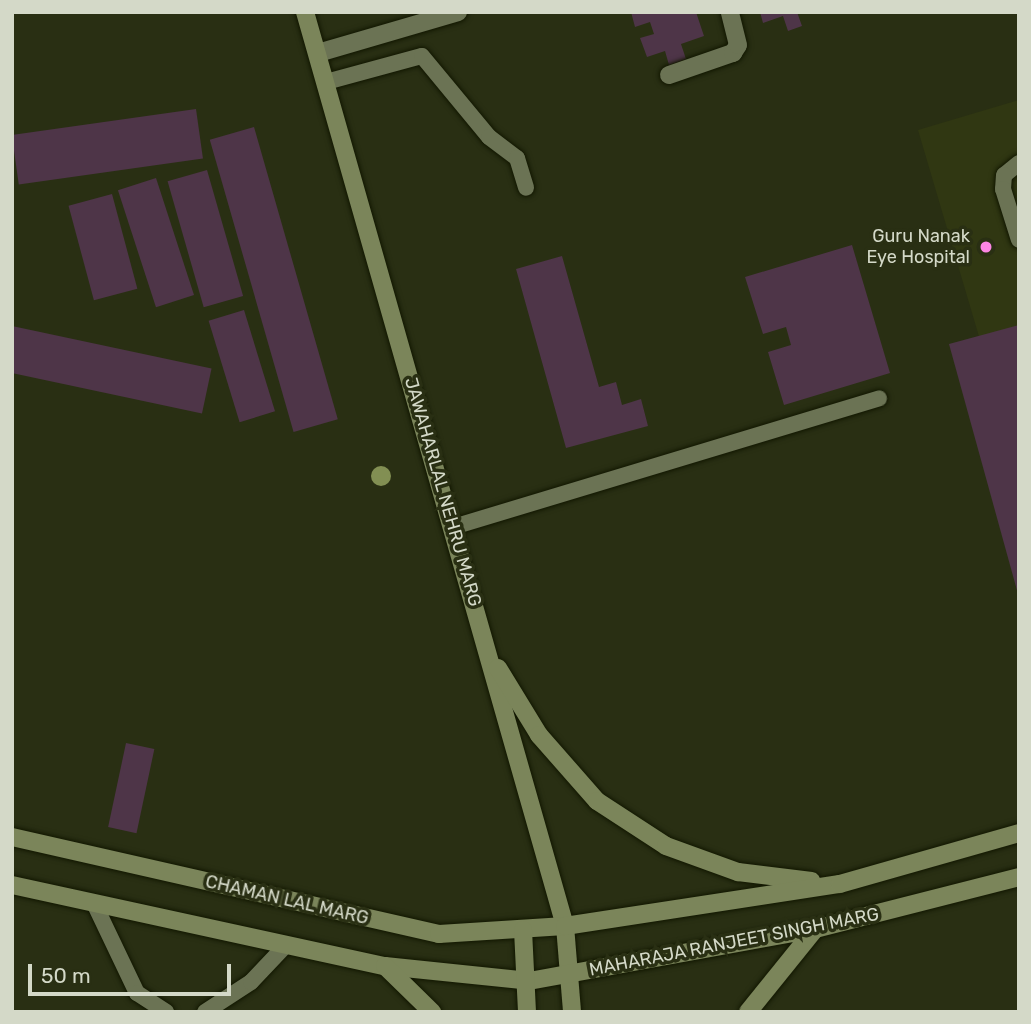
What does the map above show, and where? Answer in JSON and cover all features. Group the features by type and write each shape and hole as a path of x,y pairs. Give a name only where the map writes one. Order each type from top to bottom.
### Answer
{"main road":[{"name":"JAWAHARLAL NEHRU MARG","path":"305,12 565,926 572,975 572,1012"},
{"path":"489,653 539,735 609,809 666,846 738,872 840,884"},
{"name":"MAHARAJA RANJEET SINGH MARG","path":"565,926 840,884 1019,833"},
{"name":"CHAMAN LAL MARG","path":"12,837 439,934 565,926"},
{"name":"MAHARAJA RANJEET SINGH MARG","path":"572,975 816,929 1019,877"},
{"path":"12,885 385,966 529,981 572,975"},
{"path":"747,1012 816,929"},
{"path":"523,930 529,981 527,1012"},
{"path":"385,966 432,1012"}],"street":[{"path":"318,53 458,12"},
{"path":"669,75 733,53 738,45 730,12"}],"lane":[{"path":"326,82 422,56 481,129 517,158 526,188"},
{"path":"1019,163 1004,175 1003,189 1019,240"},
{"path":"453,527 879,398"},
{"path":"94,903 136,993 166,1012"},
{"path":"205,1012 251,982 286,945"}],"shaded area":[{"name":"Guru Nanak Eye Hospital","path":"1019,100 1019,472 918,130"}],"building":[{"path":"631,12 696,12 704,36 681,44 686,59 669,65 665,51 647,57 640,38 654,34 650,22 635,27"},
{"path":"760,12 797,12 802,26 788,31 783,16 763,23"},
{"path":"196,109 203,159 19,184 12,135"},
{"path":"254,127 338,419 294,432 210,140"},
{"path":"207,170 243,296 204,307 168,181"},
{"path":"156,178 194,295 156,307 118,190"},
{"path":"112,194 137,289 94,300 69,206"},
{"path":"852,245 890,373 784,405 768,352 791,345 786,327 763,334 745,277"},
{"path":"562,256 599,387 616,382 622,405 641,399 648,426 566,448 516,269"},
{"path":"244,310 275,411 240,422 209,321"},
{"path":"1019,325 1019,594 1018,594 949,344"},
{"path":"12,326 212,368 202,413 12,373"},
{"path":"126,743 154,749 136,833 108,827"}],"place":[{"name":"Guru Nanak Eye Hospital","path":"986,247"}]}
